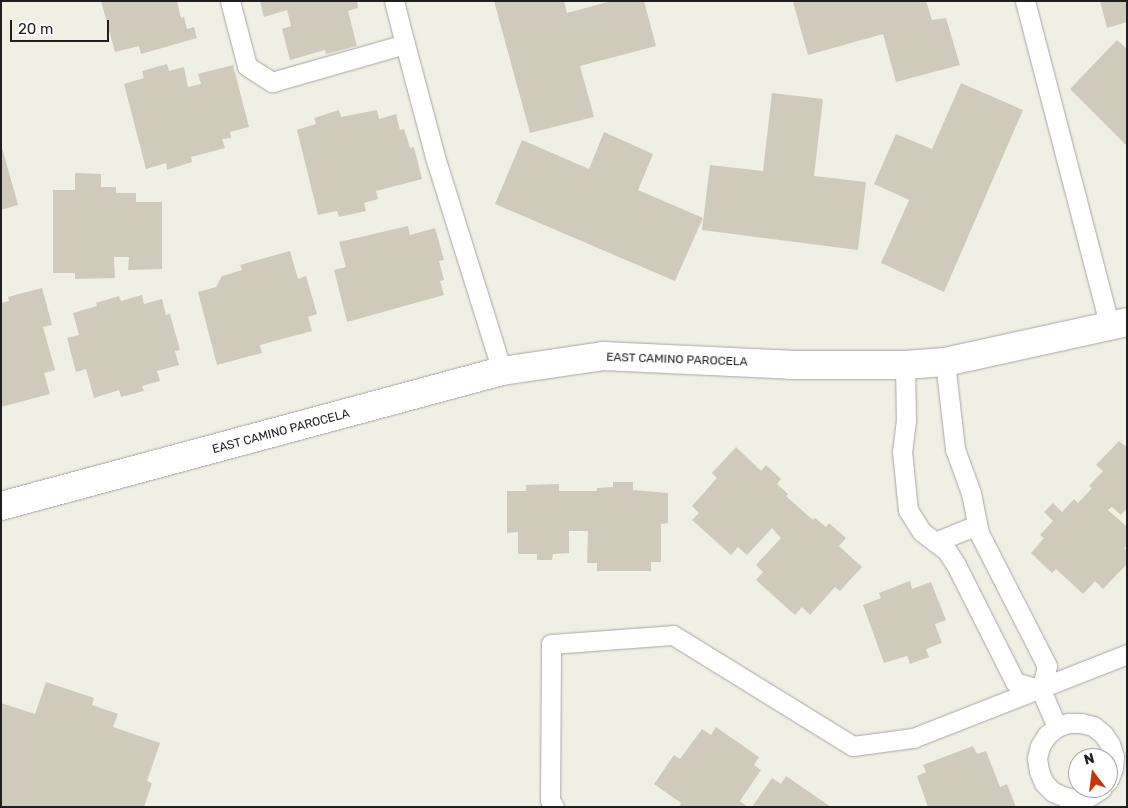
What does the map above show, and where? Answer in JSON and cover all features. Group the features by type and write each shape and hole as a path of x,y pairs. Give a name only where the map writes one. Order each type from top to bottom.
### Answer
{"street":[{"name":"EAST CAMINO PAROCELA","path":"1,506 502,371 603,356 792,365 905,365 945,362 1118,324"}],"lane":[{"path":"230,1 247,66 272,82 405,44"},
{"path":"394,1 435,157 502,371"},
{"path":"1025,1 1118,324"},
{"path":"945,362 955,450 970,493 977,525 988,554 1047,666 1041,690 1057,727"},
{"path":"905,365 906,420 902,451 908,510 922,532 947,551 956,565 1015,682 1041,690"},
{"path":"935,542 977,525"},
{"path":"554,807 550,800 551,644 673,635 854,746 912,738 1041,690 1127,654"},
{"path":"1076,803 1053,792 1044,783 1039,771 1037,758 1040,746 1047,735 1057,727 1068,723 1081,723 1093,726 1103,734 1111,748"}],"building":[{"path":"101,1 177,1 181,18 184,17 187,29 194,27 197,38 141,54 139,46 115,52"},
{"path":"260,1 357,1 358,8 348,11 357,46 326,54 325,50 290,60 282,29 291,26 287,10 264,17"},
{"path":"494,1 564,1 567,13 611,1 644,1 656,46 580,66 594,117 530,133"},
{"path":"926,1 932,20 946,18 960,65 896,82 883,34 808,55 793,2"},
{"path":"1100,1 1127,1 1127,22 1107,28"},
{"path":"1117,40 1127,49 1127,146 1070,89"},
{"path":"167,64 169,71 184,67 188,87 201,84 198,74 233,65 249,127 230,132 231,138 222,139 225,148 191,157 192,162 167,170 166,163 146,169 124,84 144,78 142,71"},
{"path":"961,83 1023,110 944,292 881,263 909,200 874,184 896,134 932,149"},
{"path":"772,93 823,99 814,176 866,182 858,250 702,230 710,165 763,171"},
{"path":"339,110 341,117 377,110 379,119 396,114 400,130 404,129 410,148 414,147 422,179 376,191 378,199 364,203 366,211 339,217 337,211 318,215 297,130 316,124 314,118"},
{"path":"604,132 653,154 638,190 703,218 675,281 495,204 522,140 589,169"},
{"path":"1,144 18,205 1,210"},
{"path":"75,173 101,174 101,187 116,187 116,193 136,193 136,202 162,202 162,269 128,270 129,257 114,257 115,278 75,279 75,273 53,273 53,190 75,190"},
{"path":"408,226 410,235 435,228 444,260 439,261 444,280 440,281 444,295 347,322 334,270 346,267 339,242"},
{"path":"290,251 298,279 306,276 317,314 308,317 312,331 260,345 262,353 217,365 198,292 216,287 222,276 242,270 240,265"},
{"path":"42,288 52,325 43,327 55,370 44,373 50,394 1,407 1,303 9,301 8,297"},
{"path":"142,295 144,304 162,299 166,315 170,314 180,350 175,351 179,365 157,371 160,381 142,386 144,391 121,397 119,390 94,398 86,369 76,372 67,338 79,335 73,313 97,306 96,303 119,296 121,301"},
{"path":"1119,441 1125,446 1127,444 1127,508 1121,515 1112,507 1108,510 1127,527 1127,546 1124,548 1127,551 1127,564 1103,589 1095,581 1083,594 1056,569 1052,573 1031,553 1044,538 1040,535 1053,521 1044,512 1053,503 1062,512 1074,499 1078,503 1092,488 1089,486 1103,471 1096,465"},
{"path":"736,447 761,471 766,465 781,479 777,484 788,494 786,496 813,520 815,518 826,527 829,523 846,538 839,546 862,567 840,591 835,587 810,615 802,607 795,615 756,580 763,572 756,565 781,538 772,528 747,555 738,547 731,555 692,520 699,513 692,506 717,478 712,473"},
{"path":"613,482 633,482 633,490 668,493 668,523 661,524 661,562 651,562 651,571 597,571 597,563 587,563 588,531 569,531 569,553 553,554 552,560 537,560 537,554 518,554 518,532 507,533 507,491 526,491 526,485 559,484 559,491 597,491 597,488 613,487"},
{"path":"910,581 912,589 931,582 946,620 935,624 942,643 926,649 929,657 910,664 907,656 884,663 863,605 881,598 879,593"},
{"path":"46,682 94,698 92,705 118,714 113,727 160,743 147,781 152,783 144,807 1,806 1,703 35,714"},
{"path":"716,727 759,757 754,765 761,770 740,801 748,807 679,807 681,803 654,784 674,755 680,759 702,729 711,735"},
{"path":"973,746 977,754 986,751 1000,787 1007,784 1016,807 928,807 917,776 926,772 923,765"},
{"path":"786,776 831,807 752,807 772,778 781,784"}]}
